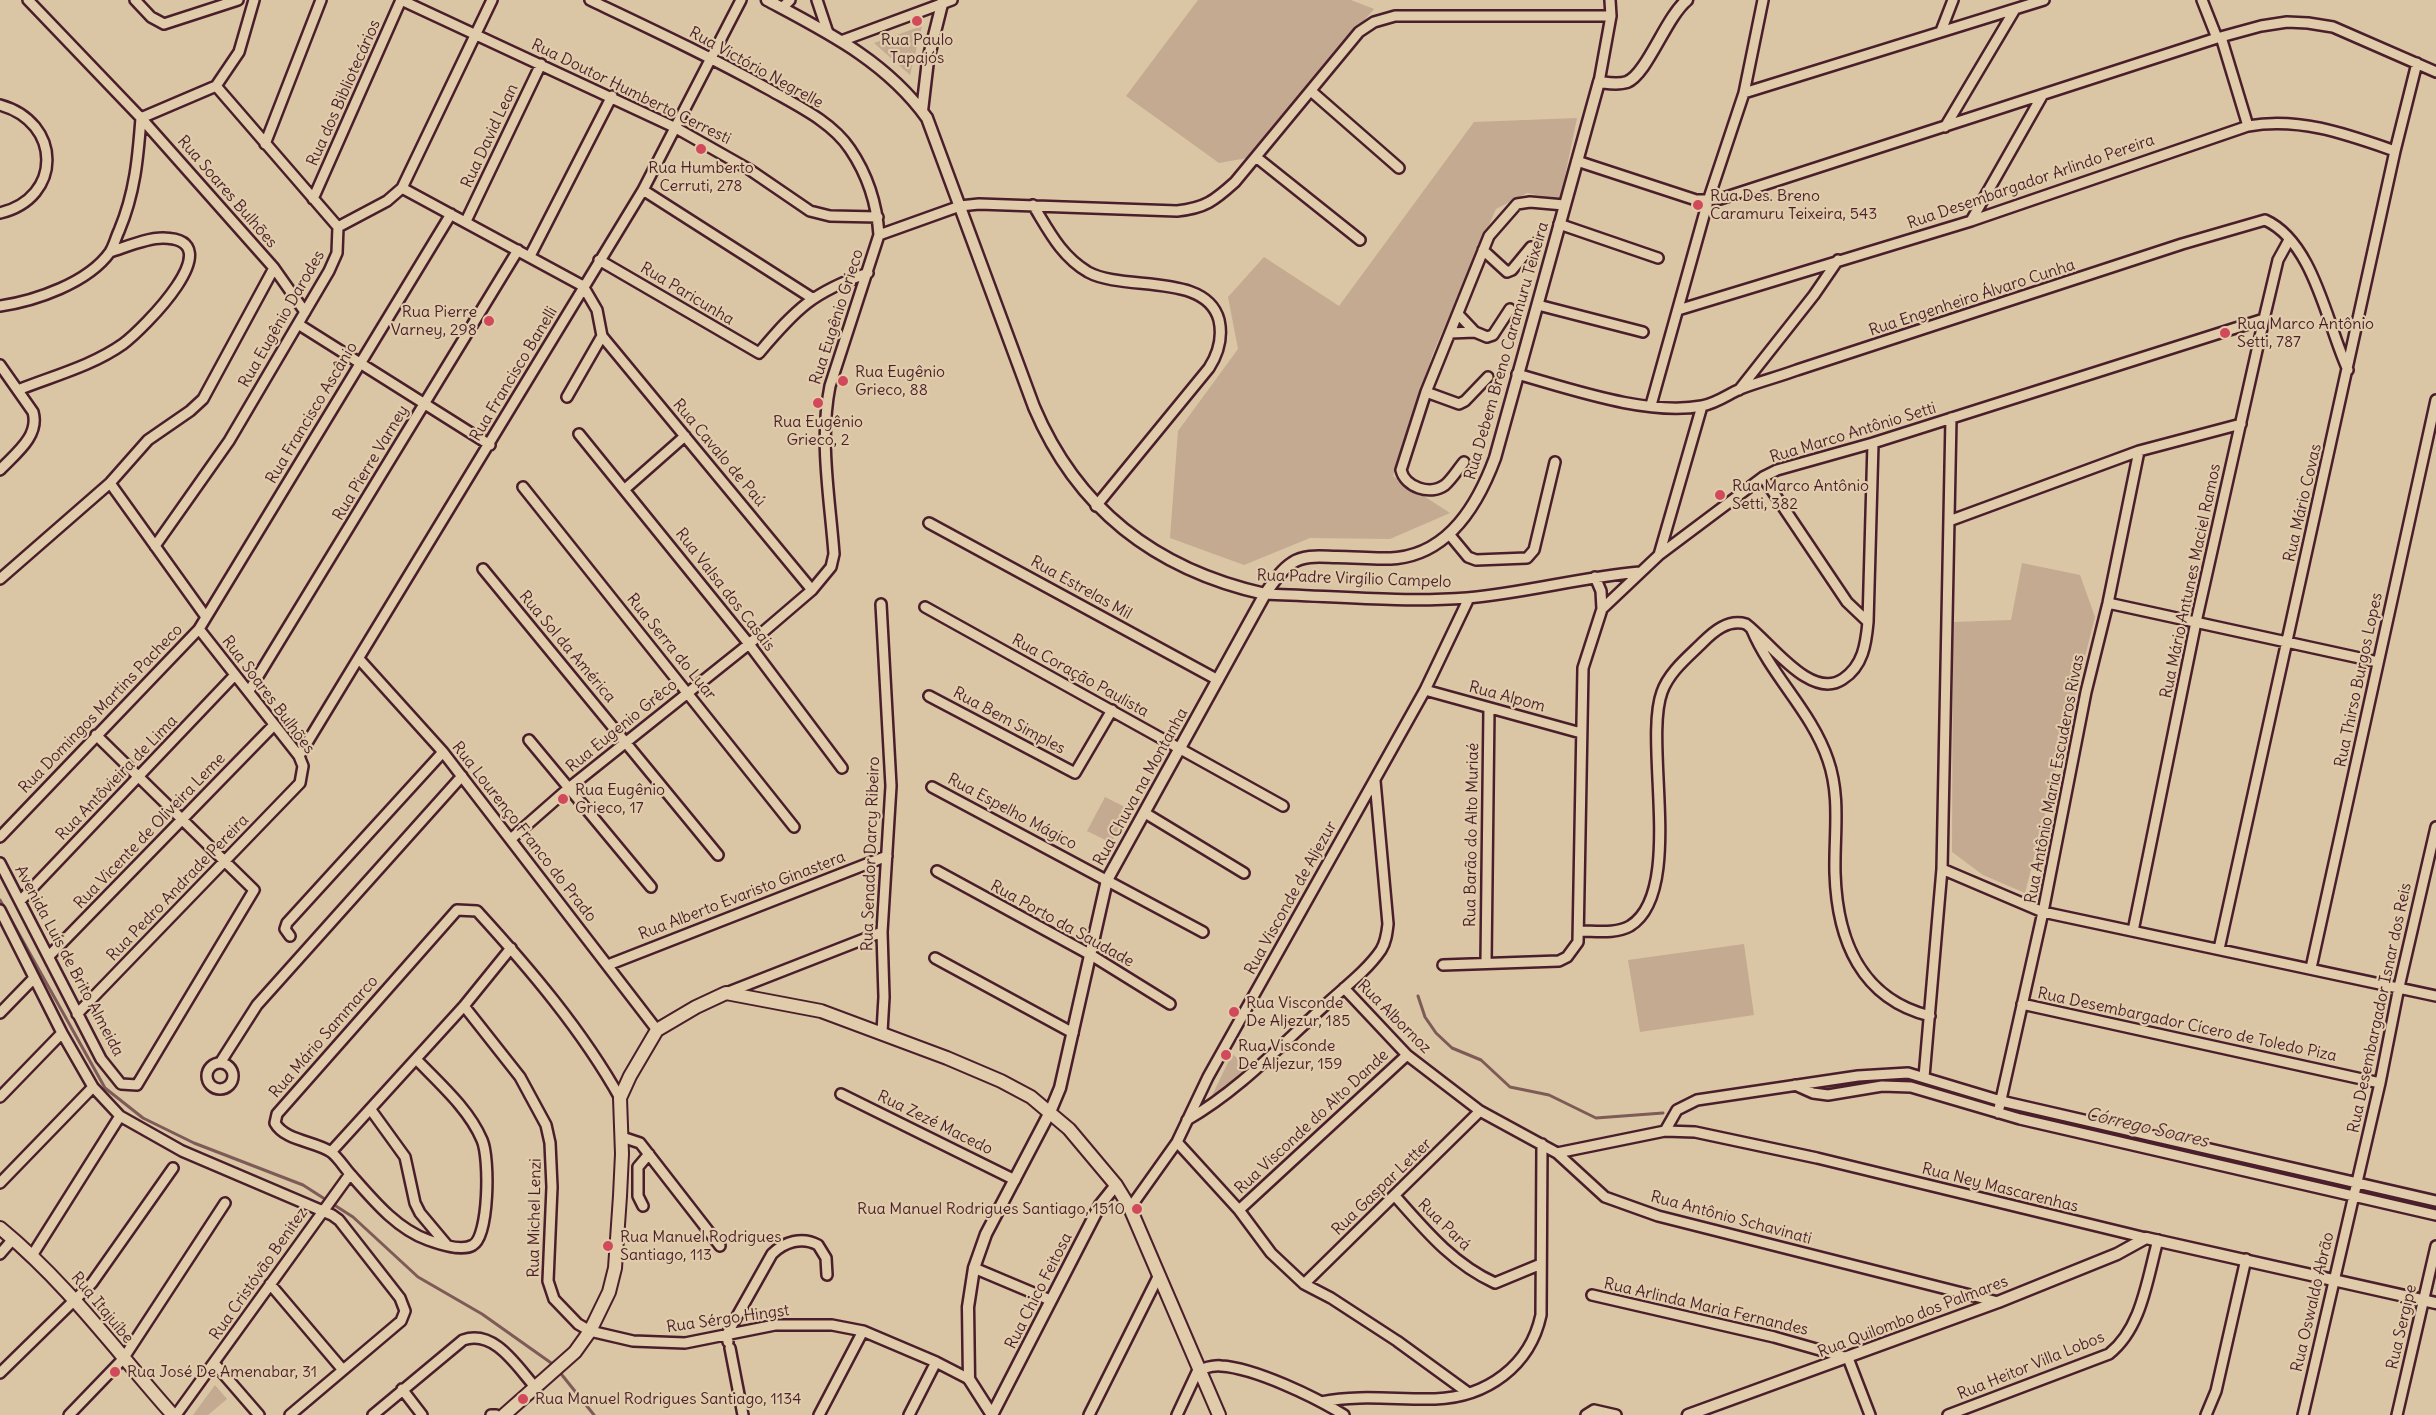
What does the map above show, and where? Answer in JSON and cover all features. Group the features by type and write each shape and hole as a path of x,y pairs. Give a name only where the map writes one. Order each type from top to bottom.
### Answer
{"main road":[{"path":"504,1415 575,1352 590,1331 609,1292 615,1268 622,1137 620,1098 657,1030 696,1007 726,993 821,1011 882,1032 1001,1081 1031,1097 1050,1112 1069,1129 1116,1185 1130,1208 1158,1278 1219,1415"},
{"name":"Rua Itajuíbe","path":"0,1228 33,1254 75,1298 123,1359 175,1415"}],"street":[{"name":"Rua Soares Bulhões","path":"0,579 110,483 139,448 203,399 274,268 141,118 28,0"},
{"path":"135,0 156,21 164,24 238,0"},
{"path":"110,252 134,190 141,118 216,86 239,52 254,0"},
{"path":"264,144 321,0"},
{"name":"Rua Doutor Humberto Cerresti","path":"401,0 612,96 676,128 741,165 810,211 830,216 878,217"},
{"name":"Rua dos Bibliotecários","path":"313,199 401,0"},
{"path":"216,86 338,227 387,201 402,188 492,0"},
{"name":"Rua Victório Negrelle","path":"590,0 713,58 809,113 831,129 850,148 865,177 878,217 879,235"},
{"name":"Rua Francisco Banelli","path":"299,756 360,660 583,286 643,190 741,0"},
{"path":"767,0 786,4 864,54 891,77 922,111"},
{"path":"817,0 828,33"},
{"name":"Rua Debem Breno Caramuru Teixeira","path":"1265,594 1282,571 1300,559 1395,558 1425,551 1449,534 1470,511 1483,490 1495,458 1538,305 1563,205 1599,82 1611,16 1610,0"},
{"path":"1599,82 1617,84 1636,76 1669,21 1687,0"},
{"path":"1651,405 1708,201 1744,93 1763,0"},
{"path":"1941,31 1953,0"},
{"path":"1744,93 2044,0"},
{"path":"2202,0 2219,37 2247,126"},
{"path":"841,41 946,1"},
{"path":"922,111 928,60 946,1"},
{"path":"1945,127 2014,11"},
{"name":"Rua Eugênio Grieco","path":"831,567 834,554 824,428 826,406 830,386 879,235 960,206 979,204 1177,211 1198,209 1216,200 1256,157 1359,33 1374,22 1395,16 1611,16"},
{"path":"1577,161 1708,201 2042,96 2219,37 2287,22 2333,27 2436,72"},
{"name":"Rua David Lean","path":"466,222 541,63"},
{"name":"Rua Mário Covas","path":"2219,950 2395,151 2417,63"},
{"path":"1311,91 1399,168"},
{"path":"530,256 612,96"},
{"path":"1971,221 2042,96"},
{"path":"0,105 15,109 30,119 41,133 47,150 47,168 41,185 30,199 14,209 0,213"},
{"name":"Rua Padre Virgílio Campelo","path":"922,111 1041,424 1053,449 1080,488 1096,506 1121,528 1181,567 1213,580 1265,594 1439,600 1469,598 1595,577 1640,572"},
{"name":"Rua Desembargador Arlindo Pereira","path":"1678,310 1971,221 2247,126 2280,122 2311,125 2395,151"},
{"path":"1256,157 1360,240"},
{"path":"402,188 583,286"},
{"path":"643,190 812,298"},
{"path":"1464,462 1445,484 1433,489 1419,488 1409,483 1402,475 1403,458 1426,392 1489,236 1517,204 1530,202 1563,205"},
{"path":"1033,205 1061,250 1091,273 1200,294 1216,311 1219,322 1221,334 1218,348 1209,368 1096,506"},
{"name":"Rua Francisco Ascânio","path":"199,628 451,214"},
{"name":"Rua Engenheiro Álvaro Cunha","path":"1517,374 1613,400 1651,405 1702,406 1740,390 2257,220 2273,223 2312,271 2334,339 2348,370"},
{"path":"1559,224 1658,258"},
{"name":"Rua Eugênio Darodes","path":"155,546 229,441 305,312 337,253 338,227"},
{"path":"0,306 21,303 59,290 89,270 110,252 143,241 162,238 175,239 183,244 189,262 186,273 173,294 145,325 122,345 97,360 18,390"},
{"name":"Rua Mário Antunes Maciel Ramos","path":"2133,931 2196,622 2264,319 2278,260 2289,240"},
{"path":"1483,250 1507,272 1512,270 1531,247"},
{"name":"Rua Pierre Varney","path":"249,691 518,250"},
{"name":"Rua Paricunha","path":"600,260 759,352"},
{"path":"1740,390 1814,295 1838,260"},
{"path":"274,268 305,312"},
{"name":"Rua Eugênio Grieco","path":"759,352 812,298 833,285 868,273"},
{"name":"Rua Cavalo de Paú","path":"583,286 597,310 602,336 812,590"},
{"path":"1538,305 1643,332"},
{"path":"1450,333 1475,333 1487,337 1492,335 1510,309"},
{"path":"1458,314 1475,333"},
{"name":"Rua Marco Antônio Setti","path":"1443,965 1559,961 1574,950 1581,931 1583,668 1602,609 1659,555 1763,477 1789,465 1873,443 2264,319"},
{"path":"298,324 490,445"},
{"path":"567,397 602,336"},
{"path":"0,365 33,412 35,428 27,441 0,470"},
{"path":"1426,392 1459,404 1465,401 1488,377"},
{"name":"Rua Thirso Burgos Lopes","path":"2311,968 2436,400"},
{"path":"1659,555 1702,406"},
{"path":"1924,1077 1942,869 1951,418"},
{"path":"1949,521 2139,451 2241,424"},
{"name":"Rua Valsa dos Casais","path":"579,434 749,644 842,768"},
{"path":"625,489 685,436"},
{"path":"1581,931 1607,931 1630,926 1648,904 1656,877 1660,842 1658,741 1661,693 1668,678 1710,636 1729,624 1741,623 1751,628 1808,679 1823,686 1841,681 1857,667 1864,649 1868,622 1873,443"},
{"name":"Rua Antônio Maria Escuderos Rivas","path":"2000,1106 2043,912 2086,692 2108,603 2139,451"},
{"path":"1449,534 1468,557 1476,560 1527,558 1534,550 1555,462"},
{"path":"1763,477 1847,602 1868,622"},
{"path":"110,483 206,616"},
{"name":"Rua Serra do Luar","path":"523,487 794,827"},
{"name":"Rua Estrelas Mil","path":"929,523 1218,680"},
{"name":"Rua Eugenio Grêco","path":"512,838 570,787 749,644 812,590 831,567"},
{"name":"Rua Sol da América","path":"483,569 718,855"},
{"path":"1595,577 1601,591 1602,609"},
{"name":"Rua Chuva na Montanha","path":"1050,1112 1060,1088 1107,880 1265,594"},
{"name":"Rua Visconde de Aljezur","path":"1130,1208 1177,1142 1208,1077 1425,690 1469,598"},
{"path":"2108,603 2378,662"},
{"name":"Rua Senador Darcy Ribeiro","path":"881,604 891,786 882,932 884,997 882,1032"},
{"name":"Rua Coração Paulista","path":"925,607 1283,806"},
{"name":"Rua Soares Bulhões","path":"199,628 234,676 249,691 273,726 299,756 303,766 300,783"},
{"name":"Rua Domingos Martins Pacheco","path":"2,831 199,628"},
{"path":"1751,628 1767,660 1819,738 1829,761 1835,787 1835,874 1840,918 1857,966 1877,989 1897,1005 1930,1016"},
{"name":"Rua Lourenço Franco do Prado","path":"360,660 443,752 512,838 657,1030"},
{"name":"Rua Antôvieira de Lima","path":"21,900 234,676"},
{"name":"Rua Alpom","path":"1425,690 1581,733"},
{"name":"Rua Bem Simples","path":"929,696 1075,772 1112,710"},
{"name":"Rua Barão do Alto Muriaé","path":"1486,963 1489,708"},
{"name":"Rua Vicente de Oliveira Leme","path":"49,956 273,726"},
{"path":"96,735 225,860"},
{"path":"529,740 651,887"},
{"path":"290,936 285,929 287,923 443,752"},
{"path":"220,1063 257,1005 462,776"},
{"path":"1187,1120 1215,1103 1235,1087 1344,988 1372,960 1387,937 1375,781"},
{"name":"Rua Pedro Andrade Pereira","path":"77,1014 300,783"},
{"name":"Rua Espelho Mágico","path":"932,787 1203,932"},
{"path":"1145,813 1244,873"},
{"name":"Rua Desembargador Isnar dos Reis","path":"2356,1190 2436,827"},
{"name":"Rua Alberto Evaristo Ginastera","path":"608,965 887,856"},
{"name":"Avenida Luís de Brito Almeida","path":"0,863 101,1059 111,1074 128,1086 137,1085 140,1082 253,895 252,885 225,860"},
{"path":"1942,869 2043,912 2436,996"},
{"name":"Rua Porto da Saudade","path":"937,872 1091,955 1170,1004"},
{"path":"0,910 3,923 93,1087 120,1116 182,1151 325,1207 350,1174"},
{"name":"Rua Mário Sammarco","path":"331,1152 284,1132 275,1123 277,1114 338,1041 457,910 477,911 511,948"},
{"path":"726,993 882,932"},
{"path":"416,1059 459,1106 478,1133 484,1148 486,1176 483,1228 480,1239 474,1245 457,1247 431,1241 408,1230 350,1174 331,1152 464,1006 511,948 583,1041 620,1098"},
{"path":"935,958 1073,1033"},
{"path":"0,1012 34,978"},
{"name":"Rua Albornoz","path":"1344,988 1407,1055 1480,1111"},
{"name":"Rua Desembargador Cícero de Toledo Piza","path":"2022,1004 2380,1083"},
{"name":"Rua Michel Lenzi","path":"464,1006 520,1077 546,1125 551,1160 548,1281 550,1293 563,1310 590,1331"},
{"path":"0,1097 62,1033"},
{"name":"Rua Visconde do Alto Dande","path":"1239,1210 1407,1055"},
{"path":"1665,1131 1672,1116 1689,1102 1898,1072 1924,1077 2000,1106 2356,1190 2436,1201"},
{"path":"1795,1085 1813,1093 1828,1095 1882,1086 1911,1087 2356,1190 2436,1215"},
{"path":"0,1183 93,1087"},
{"name":"Rua Zezé Macedo","path":"841,1094 1015,1180"},
{"path":"371,1110 405,1157 415,1203 420,1213 446,1244"},
{"name":"Rua Antônio Schavinati","path":"1480,1111 1557,1153 1605,1197 1624,1205 1998,1302"},
{"name":"Rua Gaspar Letter","path":"1304,1284 1480,1111"},
{"path":"992,1415 969,1379 968,1306 974,1268 986,1234 1050,1112"},
{"path":"33,1254 120,1116"},
{"name":"Rua Ney Mascarenhas","path":"1557,1153 1665,1131 1695,1132 1744,1141 2146,1238 2436,1303"},
{"path":"622,1137 640,1143 720,1246"},
{"path":"1177,1142 1239,1210 1271,1253 1304,1284 1331,1298 1396,1341 1467,1392"},
{"path":"1321,1402 1341,1398 1436,1399 1467,1392 1509,1372 1528,1353 1537,1335 1542,1315 1542,1144"},
{"path":"643,1206 638,1196 638,1167 649,1154"},
{"path":"0,1373 92,1283 173,1168"},
{"name":"Rua Chico Feitosa","path":"992,1415 1100,1205 1116,1185"},
{"name":"Rua Oswaldo Abrão","path":"2302,1415 2356,1190"},
{"name":"Rua Pará","path":"1395,1196 1447,1253 1482,1277 1495,1283 1542,1264"},
{"path":"69,1415 123,1359 225,1203"},
{"name":"Rua Cristóvão Benitez","path":"175,1415 325,1207 339,1220 400,1298 405,1316 396,1327 290,1415"},
{"name":"Rua Quilombo dos Palmares","path":"1688,1415 1998,1302 2117,1254 2146,1238"},
{"path":"0,1254 13,1239"},
{"name":"Rua Heitor Villa Lobos","path":"1948,1415 2109,1354 2120,1345 2134,1322 2158,1240"},
{"path":"743,1415 728,1341 772,1254 779,1247 800,1241 811,1241 818,1245 826,1258 826,1275"},
{"name":"Rua Sergipe","path":"2397,1415 2436,1246"},
{"path":"2206,1415 2216,1391 2246,1259"},
{"path":"974,1268 1050,1300"},
{"path":"1089,1415 1158,1278"},
{"path":"270,1284 343,1370"},
{"name":"Rua Arlinda Maria Fernandes","path":"1592,1295 1774,1337 1848,1358"},
{"name":"Rua Sérgo Hingst","path":"590,1331 633,1341 685,1343 728,1341 775,1325 832,1325 862,1331 936,1362 969,1379"},
{"path":"819,1415 862,1331"},
{"path":"373,1415 463,1340 475,1336 486,1339 509,1356 539,1385"},
{"path":"1848,1358 1870,1415"},
{"path":"909,1415 936,1362"},
{"path":"214,1363 259,1415"},
{"path":"1177,1415 1198,1370 1217,1365 1229,1367 1321,1402 1344,1415"},
{"path":"402,1389 422,1415"},
{"path":"1586,1415 1594,1410 1616,1415"},
{"path":"491,1415 496,1415"}],"shaded area":[{"path":"1198,0 1351,0 1374,9 1247,158 1219,163 1126,96"},
{"path":"922,26 910,75 874,43"},
{"path":"1577,118 1560,200 1527,193 1496,209 1433,353 1393,476 1450,513 1390,539 1310,538 1244,565 1170,538 1178,431 1238,349 1228,297 1264,257 1339,306 1474,122"},
{"path":"2022,563 2080,575 2095,617 2025,893 1983,875 1952,852 1953,622 2011,620"},
{"path":"1105,797 1129,809 1111,843 1087,831"},
{"path":"1744,944 1754,1015 1640,1032 1628,960"},
{"path":"1232,1054 1249,1067 1209,1102"},
{"path":"215,1385 227,1399 208,1415 193,1415"}],"waterway":[{"path":"0,900 105,1088 143,1118 194,1143 303,1185 353,1217 418,1277 482,1314 554,1365"},
{"name":"Córrego Soares","path":"1418,996 1425,1017 1436,1033 1452,1048 1481,1060 1510,1087 1549,1095 1596,1118 1663,1113"},
{"name":"Córrego Soares","path":"1851,1085 1894,1080 1909,1082 2068,1124 2436,1209"},
{"path":"558,1370 594,1415"}],"place":[{"name":"Rua Paulo Tapajós","path":"917,21"},
{"name":"Rua Humberto Cerruti, 278","path":"701,149"},
{"name":"Rua Des. Breno Caramuru Teixeira, 543","path":"1698,205"},
{"name":"Rua Pierre Varney, 298","path":"489,321"},
{"name":"Rua Marco Antônio Setti, 787","path":"2225,333"},
{"name":"Rua Eugênio Grieco, 88","path":"843,381"},
{"name":"Rua Eugênio Grieco, 2","path":"818,403"},
{"name":"Rua Marco Antônio Setti, 382","path":"1720,495"},
{"name":"Rua Eugênio Grieco, 17","path":"563,799"},
{"name":"Rua Visconde De Aljezur, 185","path":"1234,1012"},
{"name":"Rua Visconde De Aljezur, 159","path":"1226,1055"},
{"name":"Rua Manuel Rodrigues Santiago, 1510","path":"1137,1209"},
{"name":"Rua Manuel Rodrigues Santiago, 113","path":"608,1246"},
{"name":"Rua José De Amenabar, 31","path":"115,1372"},
{"name":"Rua Manuel Rodrigues Santiago, 1134","path":"523,1399"}]}
